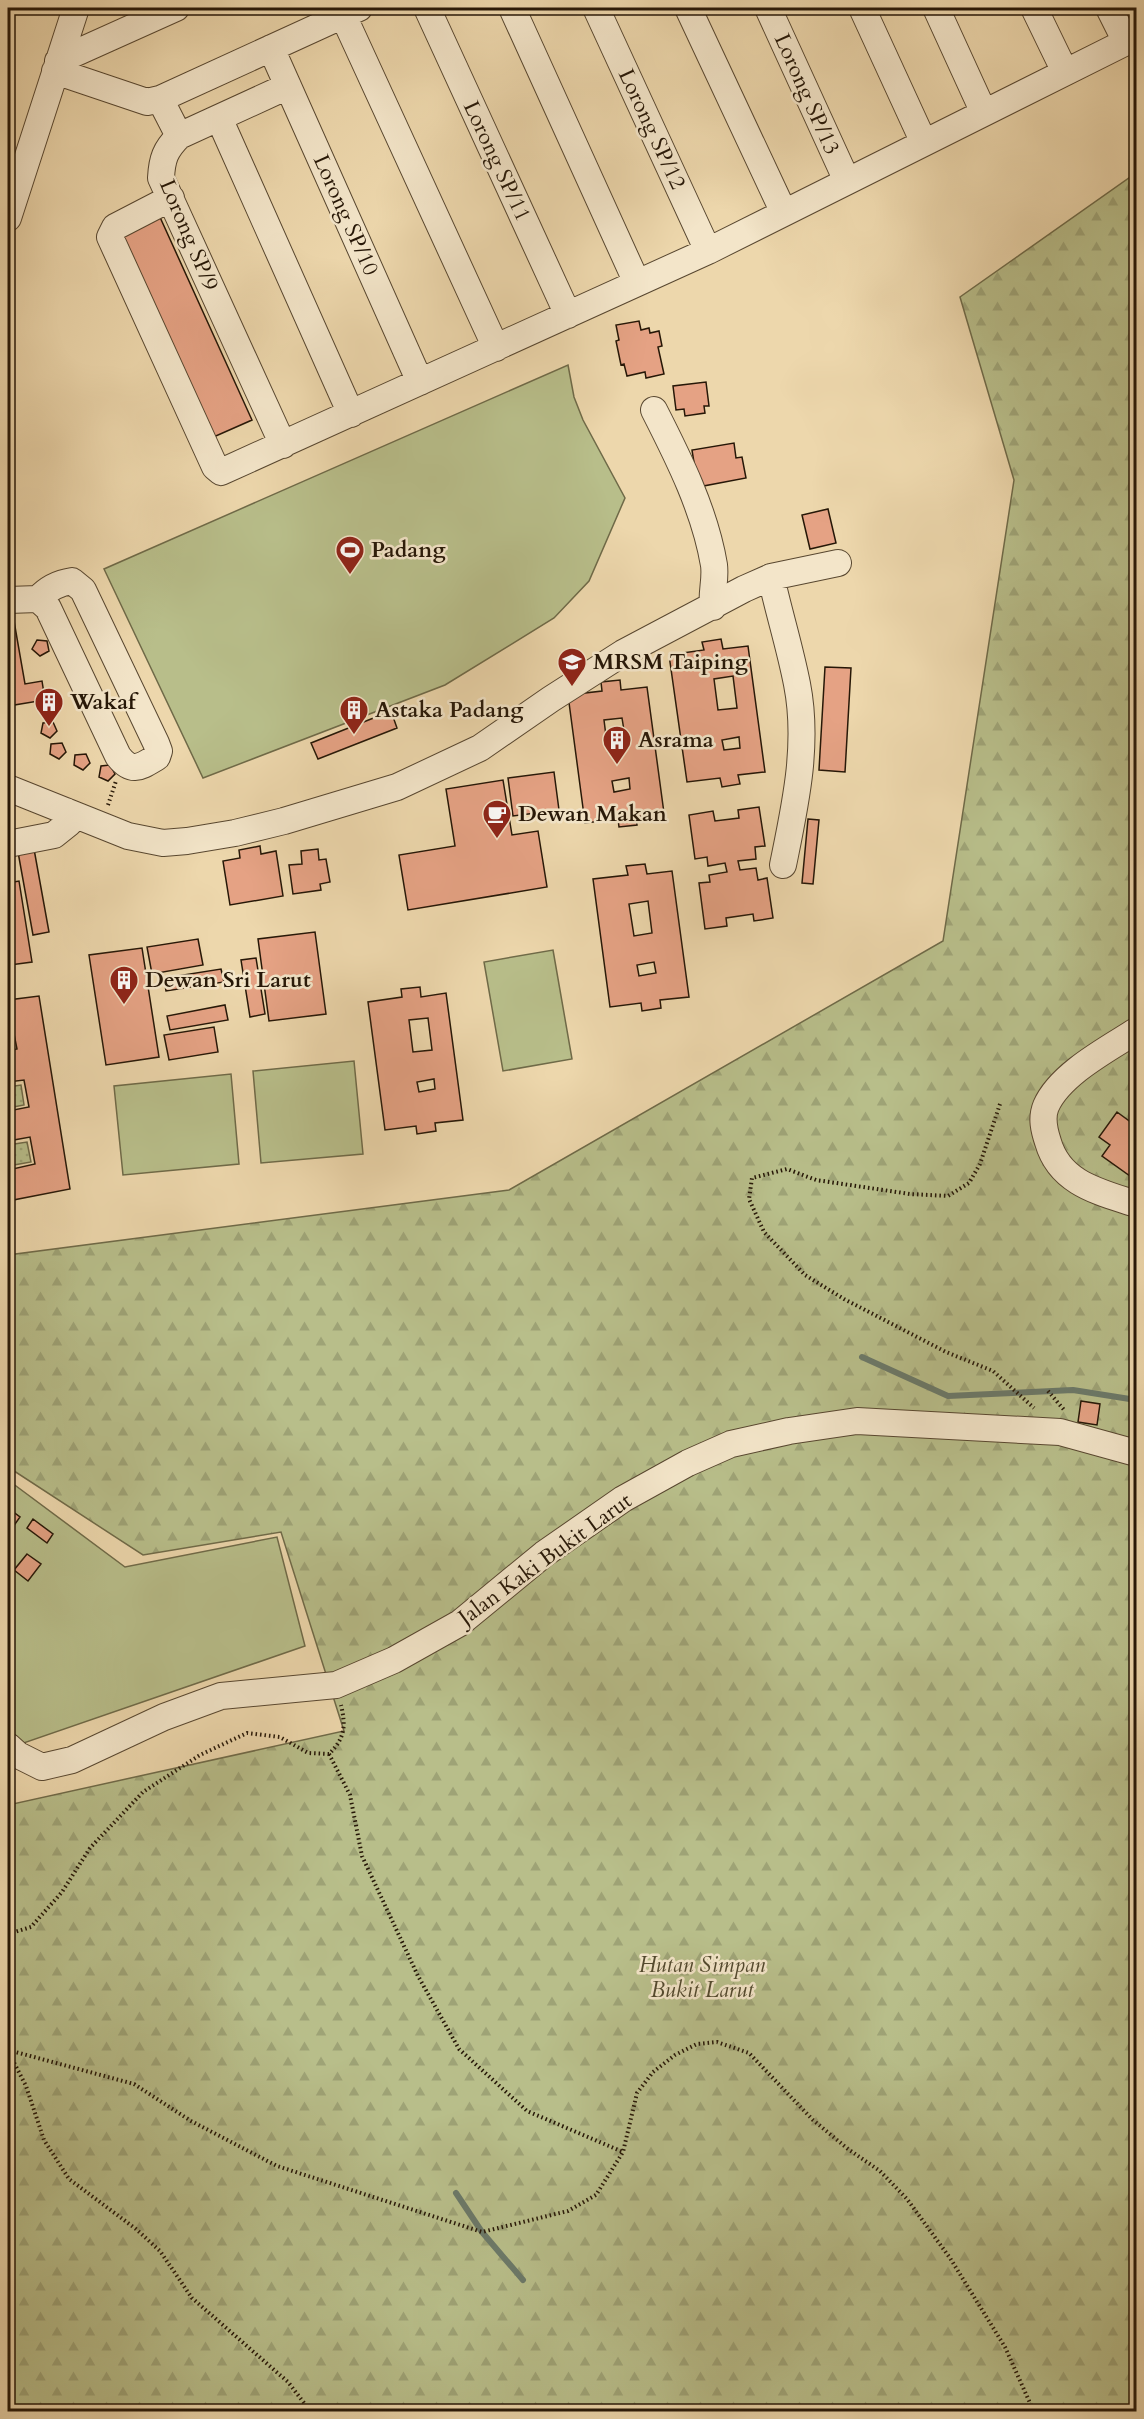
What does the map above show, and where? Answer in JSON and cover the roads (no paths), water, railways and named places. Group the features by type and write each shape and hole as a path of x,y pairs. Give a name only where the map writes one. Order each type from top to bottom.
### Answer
{"street":[{"path":"8,218 76,8"},
{"path":"57,66 176,8"},
{"name":"Lorong SP/11","path":"427,8 568,315"},
{"path":"512,8 637,283"},
{"name":"Lorong SP/12","path":"596,8 708,250"},
{"path":"688,8 784,213"},
{"name":"Lorong SP/13","path":"768,8 847,181"},
{"path":"862,8 924,143"},
{"path":"936,8 984,113"},
{"path":"1034,8 1065,72"},
{"path":"171,198 111,231 110,237 215,467 221,472 228,471 708,250 1126,42 1109,8"},
{"path":"57,66 147,102 160,99 343,12 496,348"},
{"name":"Lorong SP/10","path":"271,48 420,382"},
{"path":"160,99 179,136 288,86"},
{"path":"219,118 351,414"},
{"name":"Lorong SP/9","path":"179,136 168,146 162,160 161,178 283,445"},
{"path":"654,410 674,447 698,506 714,566 713,607"},
{"path":"8,788 101,826 140,839 163,843 235,833 284,821 398,787 480,748 623,653 744,589 771,578 838,563"},
{"path":"771,578 797,685 800,715 801,750 797,796 783,866"},
{"path":"8,600 38,599 48,608 118,756 124,764 131,768 139,767 157,757 159,752 82,590 72,581 65,582 45,591 38,599"},
{"path":"8,844 54,834 69,823 66,811"},
{"path":"1137,1031 1087,1063 1067,1079 1046,1106 1043,1127 1051,1153 1071,1178 1086,1188 1137,1204"},
{"name":"Jalan Kaki Bukit Larut","path":"8,1746 18,1755 42,1767 72,1760 164,1717 220,1696 336,1685 394,1660 460,1623 544,1554 623,1499 688,1463 731,1444 789,1431 857,1421 1060,1432 1137,1453"}],"waterway":[{"path":"862,1357 948,1396 1073,1390 1136,1400"},
{"path":"456,2193 482,2232 523,2280"}],"place":[{"name":"Padang","path":"350,576"},
{"name":"MRSM Taiping","path":"572,688"},
{"name":"Wakaf","path":"49,728"},
{"name":"Astaka Padang","path":"354,736"},
{"name":"Asrama","path":"617,766"},
{"name":"Dewan Makan","path":"497,840"},
{"name":"Dewan Sri Larut","path":"124,1006"}],"park label":[{"name":"Hutan Simpan Bukit Larut","path":"702,1978"}]}
